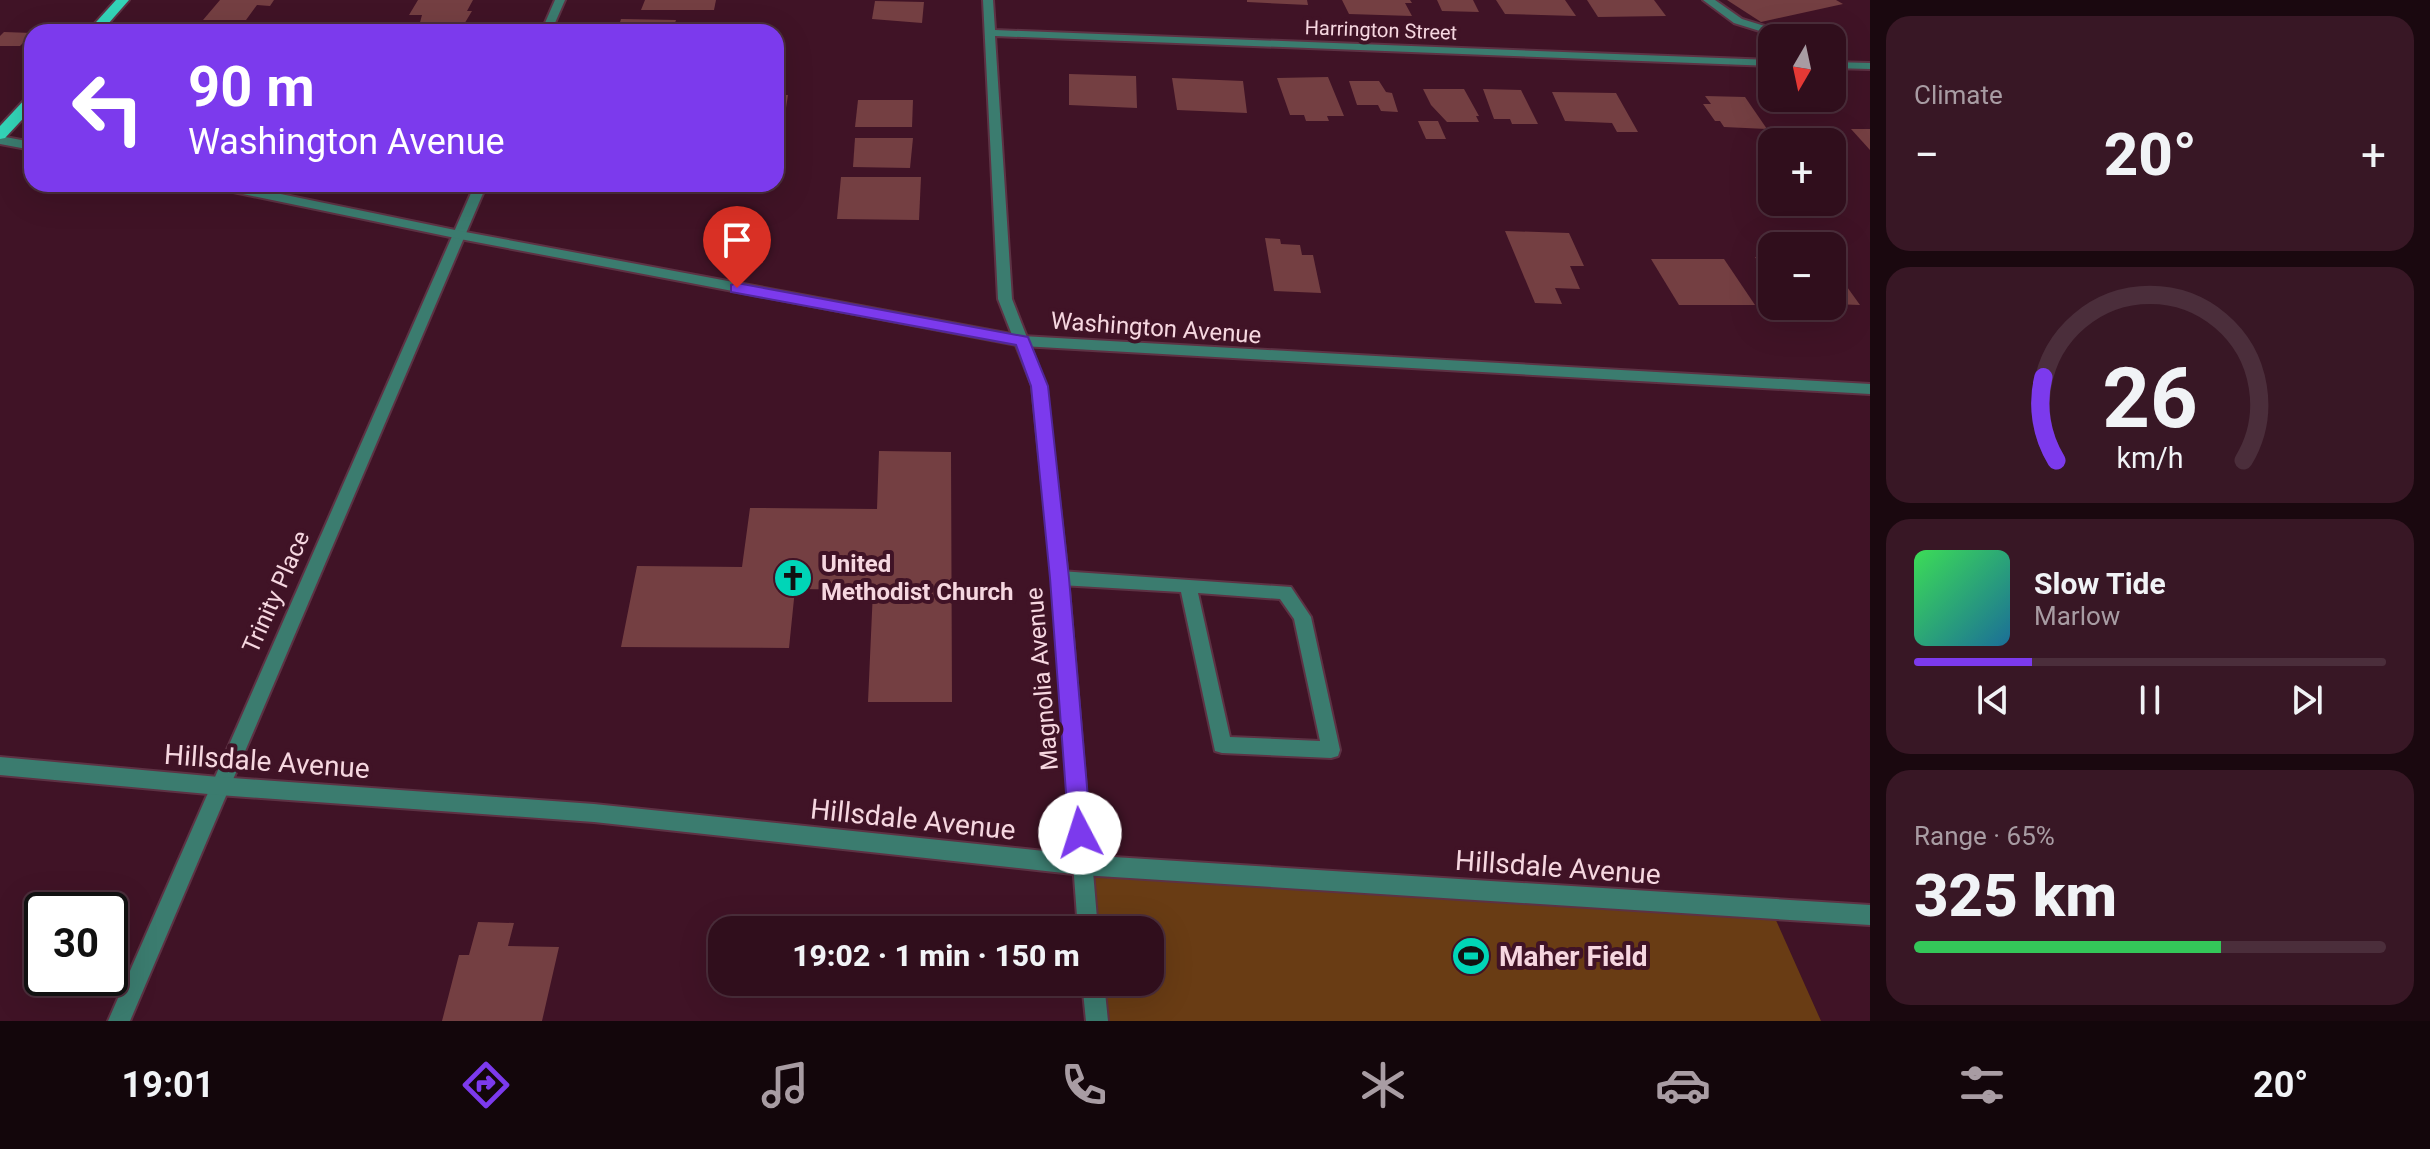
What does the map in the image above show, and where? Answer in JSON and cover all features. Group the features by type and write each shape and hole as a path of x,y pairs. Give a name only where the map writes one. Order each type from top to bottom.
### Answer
{"main road":[{"path":"101,24 123,0"},
{"path":"0,137 24,109"}],"street":[{"path":"550,24 560,0"},
{"name":"Magnolia Avenue","path":"988,0 1005,299 1039,386 1060,578 1087,916"},
{"path":"1708,0 1738,21 1758,27"},
{"name":"Harrington Street","path":"989,33 1758,62"},
{"path":"1846,65 1870,66"},
{"path":"0,137 24,144"},
{"name":"Washington Avenue","path":"253,192 460,235 1022,341 1870,389"},
{"name":"Trinity Place","path":"119,1021 478,192"},
{"path":"1060,578 1285,592 1302,617 1331,750 1222,745 1188,587"},
{"name":"Hillsdale Avenue","path":"0,766 219,786 594,813 1082,865 1870,915"},
{"path":"1094,996 1097,1021"}],"shaded area":[{"name":"Maher Field","path":"1082,865 1771,909 1821,1021 1096,1021 1094,996 1164,996 1164,916 1087,916"}],"building":[{"path":"220,0 274,0 270,6 257,5 246,20 203,20"},
{"path":"418,0 473,0 467,11 472,11 464,24 420,24 422,15 409,15"},
{"path":"645,0 716,0 714,10 641,10"},
{"path":"1307,0 1308,5 1247,2"},
{"path":"1342,0 1410,0 1412,3 1405,3 1412,16 1349,14"},
{"path":"1437,0 1473,0 1479,12 1442,11"},
{"path":"1496,0 1565,0 1576,16 1505,14"},
{"path":"1587,0 1654,0 1666,16 1598,17"},
{"path":"1727,0 1836,0 1843,4 1761,22"},
{"path":"875,1 924,2 922,23 872,19"},
{"path":"621,19 676,20 675,24 619,24"},
{"path":"4,32 24,33 24,42 20,46 0,46 0,36"},
{"path":"1069,74 1136,76 1137,108 1069,105"},
{"path":"1328,77 1344,116 1327,116 1329,121 1306,121 1304,115 1290,115 1277,78"},
{"path":"1172,78 1243,81 1247,113 1177,110"},
{"path":"1349,81 1379,81 1386,92 1392,93 1398,112 1381,111 1378,105 1357,105"},
{"path":"1423,89 1464,89 1479,116 1476,116 1479,122 1447,122 1431,105"},
{"path":"1483,89 1521,90 1538,124 1512,124 1510,119 1494,119"},
{"path":"1552,92 1616,93 1638,132 1617,132 1612,123 1565,121"},
{"path":"784,95 788,95 785,114"},
{"path":"1705,96 1745,97 1766,128 1724,127 1720,121 1715,121 1703,104 1711,104"},
{"path":"858,100 913,100 912,127 855,127"},
{"path":"1418,121 1438,121 1446,139 1426,139"},
{"path":"1851,129 1870,129 1870,150"},
{"path":"855,138 913,138 910,168 853,167"},
{"path":"841,177 921,177 919,220 837,219"},
{"path":"1505,231 1569,233 1584,266 1570,266 1580,289 1555,288 1562,304 1535,303"},
{"path":"1265,238 1280,239 1281,244 1300,245 1302,255 1313,255 1321,293 1274,291"},
{"path":"1651,259 1724,259 1755,305 1679,305"},
{"path":"1846,286 1860,305 1846,304"},
{"name":"United Methodist Church","path":"879,451 951,452 952,702 868,702 873,590 795,589 789,648 621,647 637,566 742,567 750,508 877,509"},
{"path":"478,922 514,923 508,946 559,947 542,1021 442,1021 459,955 469,955"}],"place":[{"name":"United Methodist Church","path":"793,578"},
{"name":"Maher Field","path":"1471,956"}],"route":[{"path":"737,288 1022,341 1039,386 1060,578 1080,833"}]}
